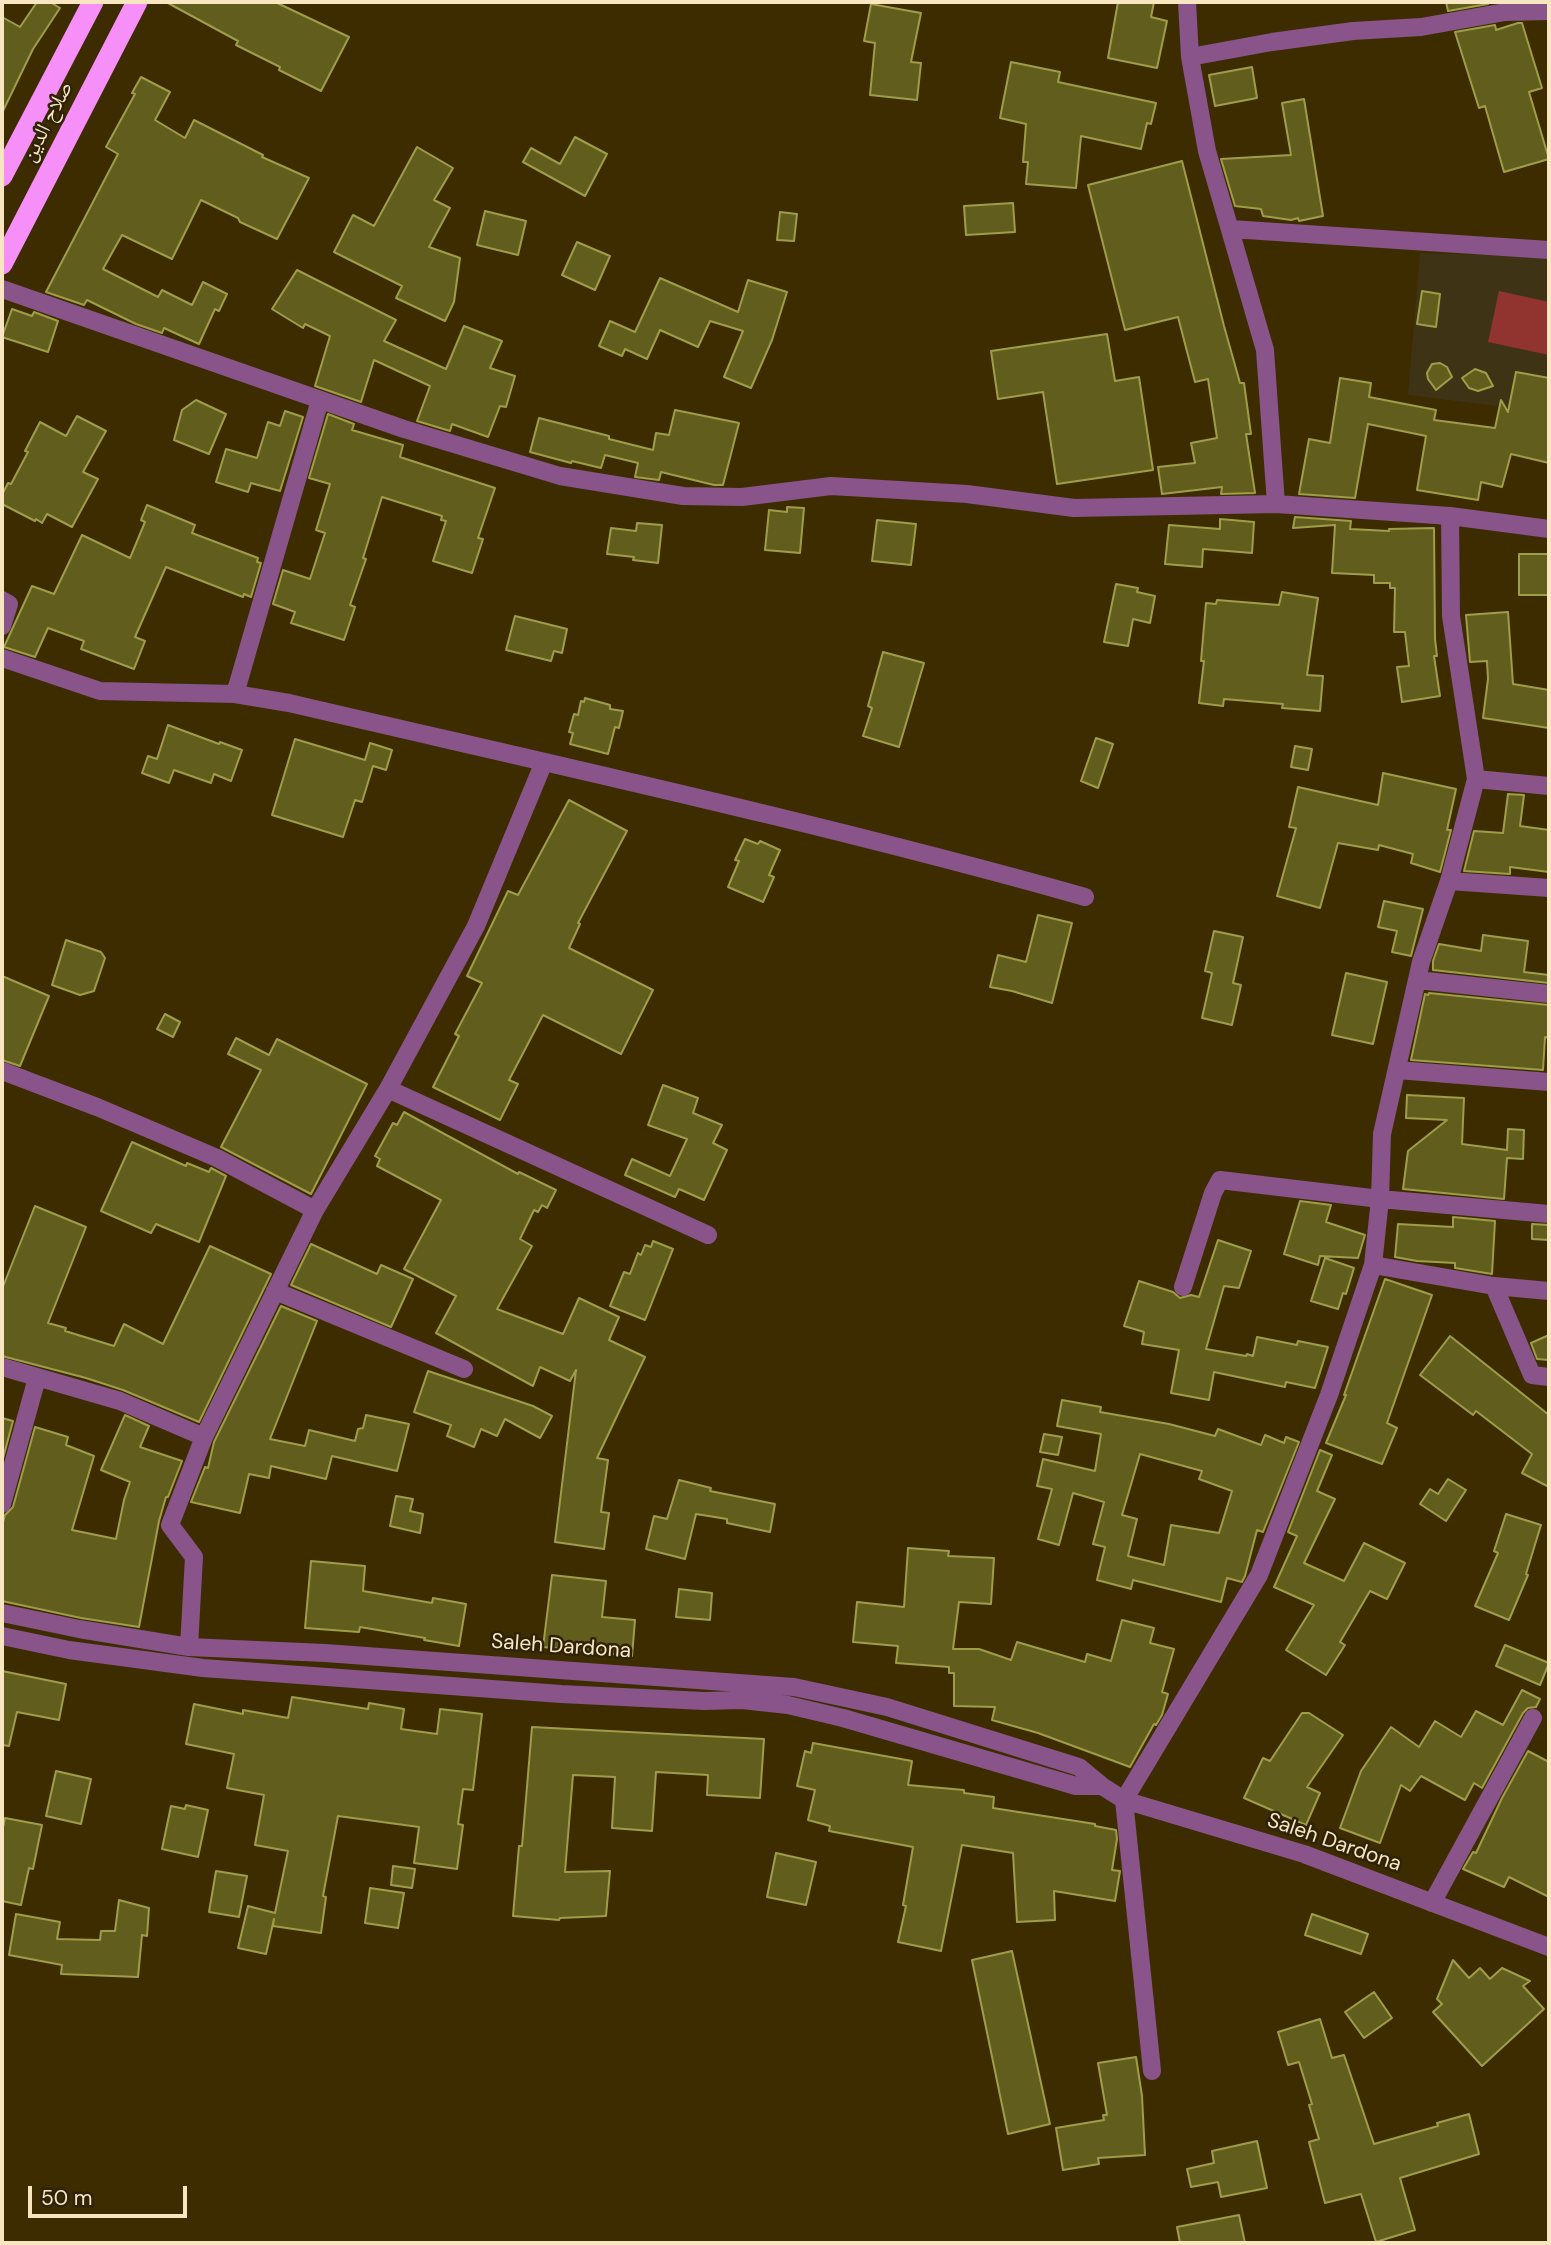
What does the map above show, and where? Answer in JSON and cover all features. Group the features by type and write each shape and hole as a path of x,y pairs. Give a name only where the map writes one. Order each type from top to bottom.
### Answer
{"highway":[{"name":"صلاح الدين","path":"2,176 93,2"},
{"name":"صلاح الدين","path":"2,264 137,2"}],"street":[{"path":"1187,2 1190,57 1207,152 1265,350 1276,504"},
{"path":"1190,57 1272,42 1421,27 1503,7 1549,11"},
{"path":"1231,229 1549,250"},
{"path":"2,289 404,429 560,476 683,496 741,497 831,486 967,494 1074,508 1276,504 1450,516 1549,529"},
{"path":"235,694 320,400"},
{"path":"1152,2071 1125,1800 1259,1575 1329,1395 1373,1265 1380,1199 1382,1134 1421,962 1449,881 1476,779 1451,616 1450,516"},
{"path":"2,600 9,604 2,626"},
{"path":"2,658 100,691 235,694 289,703 972,865 1085,897"},
{"path":"189,1647 194,1557 170,1525 204,1437 315,1210 388,1089 476,926 544,762"},
{"path":"1476,779 1549,786"},
{"path":"1449,881 1549,888"},
{"path":"1417,981 1549,994"},
{"path":"1397,1070 1549,1082"},
{"path":"2,1071 97,1107 217,1158 315,1210"},
{"path":"388,1089 708,1235"},
{"path":"1183,1287 1213,1192 1220,1180 1380,1199 1549,1214"},
{"path":"1373,1265 1494,1286 1549,1291"},
{"path":"1494,1286 1532,1375 1549,1377"},
{"path":"275,1291 464,1369"},
{"path":"2,1367 120,1401 204,1437"},
{"path":"2,1504 37,1378"},
{"name":"Saleh Dardona","path":"2,1613 189,1647 325,1653 794,1687 887,1707 1079,1767 1125,1800 1304,1854 1549,1945"},
{"name":"Saleh Dardona","path":"2,1636 69,1650 204,1668 561,1694 704,1701 742,1700 788,1705 843,1718 1076,1786 1102,1786"},
{"path":"1432,1903 1534,1718"}],"shaded area":[{"path":"1420,253 1549,257 1549,415 1408,395"},
{"path":"1499,291 1549,302 1549,355 1488,342"}],"building":[{"path":"37,2 50,2 60,8 33,49 2,113 2,17 20,27"},
{"path":"166,2 275,2 349,37 321,91 279,70 280,67 236,45 238,41"},
{"path":"1118,2 1154,2 1151,17 1167,21 1157,68 1108,58"},
{"path":"1446,2 1487,2 1488,4 1448,11"},
{"path":"871,4 921,13 911,62 921,63 917,100 870,95 875,43 864,41"},
{"path":"1522,23 1542,88 1529,92 1549,159 1504,172 1485,106 1479,108 1455,32 1495,25 1496,30"},
{"path":"1011,62 1060,72 1058,82 1156,103 1151,124 1147,123 1141,149 1081,136 1076,188 1026,184 1028,162 1023,162 1026,124 1000,118"},
{"path":"1252,67 1257,98 1215,106 1209,75"},
{"path":"141,77 170,92 155,120 185,138 194,120 263,155 262,157 309,178 277,239 201,200 172,259 122,235 103,269 158,297 162,290 192,305 203,282 227,294 219,311 215,309 199,344 164,328 162,333 136,324 87,300 84,305 46,292 118,154 106,147 135,94 132,93"},
{"path":"1304,99 1323,216 1299,221 1298,218 1291,220 1263,216 1261,209 1235,206 1221,159 1291,155 1282,103"},
{"path":"575,137 607,154 585,196 523,162 531,148 560,164"},
{"path":"417,147 453,168 434,200 450,208 429,247 460,258 454,302 445,321 396,298 402,286 334,252 353,215 374,226"},
{"path":"1182,161 1224,326 1240,383 1244,383 1251,434 1246,434 1255,493 1221,494 1222,487 1162,494 1158,467 1195,463 1191,443 1217,438 1208,379 1195,382 1178,317 1125,330 1088,185"},
{"path":"1013,203 1015,232 966,235 964,206"},
{"path":"485,211 526,221 518,255 477,245"},
{"path":"780,212 797,214 794,241 777,240"},
{"path":"577,242 610,256 595,290 562,275"},
{"path":"297,270 396,320 384,341 446,369 464,326 502,341 490,368 515,376 506,407 500,406 488,437 452,424 450,431 417,421 430,386 374,360 361,402 315,386 330,336 305,324 303,328 272,309"},
{"path":"660,278 738,312 748,280 787,292 772,340 751,388 724,377 743,331 710,321 698,347 660,330 647,359 625,349 622,356 599,346 610,321 635,332"},
{"path":"1422,291 1440,294 1436,327 1417,324"},
{"path":"12,309 32,316 34,312 58,321 48,352 2,337"},
{"path":"1107,334 1115,381 1139,377 1153,470 1057,484 1043,392 998,399 991,351"},
{"path":"1440,363 1447,367 1452,377 1436,390 1427,373 1432,364"},
{"path":"1475,369 1486,373 1493,386 1478,391 1469,388 1462,378"},
{"path":"1516,372 1549,378 1549,463 1511,454 1502,487 1481,482 1478,500 1417,490 1426,436 1368,424 1355,498 1299,494 1309,439 1330,443 1340,378 1371,383 1369,397 1436,410 1434,420 1495,428 1501,400 1508,412"},
{"path":"196,400 226,414 209,454 174,440 182,410"},
{"path":"675,410 739,423 723,485 661,472 659,480 635,477 638,463 605,455 601,468 530,452 539,418 653,450 656,433 669,435"},
{"path":"285,411 303,417 280,491 251,483 248,492 216,482 226,449 257,458 268,422 280,426"},
{"path":"328,414 354,424 352,430 403,445 400,457 495,488 478,538 483,539 472,573 433,561 446,521 441,520 442,516 382,497 363,558 366,559 350,605 355,607 344,640 291,623 295,612 273,604 283,570 310,579 325,533 316,530 330,484 309,478"},
{"path":"77,416 106,431 83,472 98,479 72,527 47,514 42,523 36,519 35,521 2,504 2,495 28,452 25,451 40,422 66,436"},
{"path":"147,505 195,525 192,533 258,558 257,562 261,563 251,597 244,594 243,597 166,567 135,637 145,641 134,669 81,649 84,641 48,628 35,657 4,647 32,586 54,594 82,535 130,558 145,522 141,520"},
{"path":"787,507 804,508 800,553 765,550 769,510 787,512"},
{"path":"1295,517 1351,521 1350,529 1389,531 1434,528 1437,656 1434,656 1440,696 1402,702 1397,667 1409,666 1405,632 1394,632 1395,588 1390,588 1390,583 1374,583 1374,575 1332,573 1335,525 1293,528"},
{"path":"1220,519 1254,522 1252,553 1203,549 1202,567 1165,564 1169,525 1220,529"},
{"path":"877,520 916,524 911,565 872,561"},
{"path":"637,523 662,525 658,563 607,554 611,528 636,531"},
{"path":"1519,554 1549,554 1549,595 1519,595"},
{"path":"1116,584 1138,588 1137,592 1155,596 1150,623 1133,619 1128,646 1104,642"},
{"path":"1282,592 1318,598 1307,675 1323,676 1320,711 1282,708 1283,704 1224,699 1223,706 1199,703 1206,603 1216,604 1217,600 1279,605"},
{"path":"1508,612 1513,684 1549,690 1549,728 1483,718 1488,679 1487,661 1470,662 1466,615"},
{"path":"515,616 567,629 562,653 554,651 551,661 506,650"},
{"path":"883,652 924,663 899,747 863,736 872,708 868,706"},
{"path":"585,698 610,705 610,709 623,711 619,728 615,727 608,754 570,744 573,733 569,732 574,714 578,715 581,701 584,702"},
{"path":"168,725 242,750 231,781 214,774 211,783 174,770 169,783 142,773 148,756 157,759"},
{"path":"1096,738 1113,744 1098,788 1081,781"},
{"path":"295,739 365,760 370,743 392,750 386,770 373,766 362,802 355,800 343,837 272,815"},
{"path":"1295,746 1312,749 1308,770 1291,767"},
{"path":"1383,773 1456,789 1447,830 1451,830 1440,872 1411,863 1413,854 1379,845 1378,850 1338,843 1320,908 1277,896 1296,828 1289,827 1298,787 1378,805"},
{"path":"1508,794 1524,795 1520,826 1549,830 1549,872 1510,867 1510,874 1464,871 1474,831 1503,833"},
{"path":"569,800 627,831 578,923 580,924 569,948 653,990 621,1054 543,1015 509,1080 518,1084 500,1120 433,1087 459,1036 455,1034 482,983 467,976 508,891 518,895"},
{"path":"745,839 758,844 760,841 780,850 769,875 774,877 763,902 728,887 739,861 735,860"},
{"path":"1384,901 1423,909 1411,956 1392,952 1397,931 1378,927"},
{"path":"1038,915 1072,923 1052,1003 990,987 998,955 1026,962"},
{"path":"1214,931 1243,937 1233,983 1241,985 1232,1025 1202,1018 1212,973 1205,971"},
{"path":"1483,935 1528,941 1524,972 1549,975 1549,983 1433,970 1439,944 1481,951"},
{"path":"66,940 101,952 105,958 94,991 80,995 52,985"},
{"path":"1346,973 1387,982 1373,1044 1332,1035"},
{"path":"2,976 49,996 20,1066 2,1060"},
{"path":"1425,994 1549,1005 1549,1038 1545,1037 1543,1070 1411,1060"},
{"path":"165,1014 180,1022 173,1037 157,1029"},
{"path":"236,1038 269,1055 277,1039 367,1084 311,1194 221,1147 261,1070 228,1054"},
{"path":"663,1085 698,1098 693,1113 722,1125 713,1143 727,1150 704,1200 679,1189 675,1197 625,1175 632,1159 670,1176 687,1139 648,1125"},
{"path":"1407,1095 1464,1098 1462,1144 1507,1150 1508,1129 1524,1130 1523,1159 1507,1158 1504,1199 1403,1189 1408,1151 1447,1120 1406,1118"},
{"path":"404,1112 518,1174 519,1172 556,1190 547,1208 542,1205 538,1212 534,1210 520,1239 532,1246 497,1309 563,1334 579,1298 619,1317 609,1340 645,1357 597,1458 608,1460 601,1512 609,1513 604,1549 555,1542 576,1370 570,1381 540,1367 533,1386 436,1333 456,1296 404,1269 441,1200 377,1166 380,1159 375,1156 393,1123 397,1125"},
{"path":"132,1142 186,1166 187,1163 209,1172 211,1168 226,1176 199,1242 156,1224 151,1233 101,1211"},
{"path":"1300,1201 1331,1205 1326,1222 1365,1235 1358,1258 1320,1256 1318,1265 1284,1254"},
{"path":"35,1206 86,1227 48,1323 114,1346 124,1324 163,1344 210,1246 271,1274 199,1422 123,1390 2,1356 2,1289"},
{"path":"1453,1217 1495,1221 1492,1274 1455,1268 1455,1263 1395,1257 1398,1224 1453,1227"},
{"path":"1532,1224 1549,1225 1549,1240 1532,1239"},
{"path":"1218,1240 1251,1251 1239,1288 1224,1286 1206,1349 1253,1356 1257,1337 1297,1345 1298,1341 1328,1347 1315,1388 1286,1382 1285,1387 1214,1372 1209,1400 1171,1393 1179,1350 1142,1344 1144,1332 1124,1326 1139,1281 1173,1292 1180,1298 1191,1295 1199,1297"},
{"path":"653,1241 673,1249 645,1320 610,1306 624,1272 630,1274 638,1253 641,1255 645,1245 651,1247"},
{"path":"311,1244 377,1274 381,1265 413,1279 391,1327 291,1285"},
{"path":"1325,1258 1354,1268 1338,1309 1311,1301"},
{"path":"1385,1279 1432,1295 1387,1423 1397,1428 1382,1464 1326,1443 1346,1395"},
{"path":"281,1306 317,1321 270,1439 305,1446 309,1430 355,1441 358,1429 363,1428 366,1415 409,1424 397,1471 332,1456 326,1479 271,1466 269,1478 249,1474 240,1513 191,1502 205,1467 208,1468 214,1442"},
{"path":"1549,1335 1549,1360 1537,1359 1531,1343"},
{"path":"1450,1336 1549,1415 1549,1487 1522,1473 1532,1454 1476,1411 1473,1415 1420,1375"},
{"path":"428,1371 533,1406 552,1416 540,1438 505,1419 497,1436 481,1429 474,1447 447,1436 451,1425 414,1412"},
{"path":"1062,1400 1101,1407 1100,1412 1169,1424 1215,1436 1218,1429 1261,1445 1265,1435 1284,1443 1286,1437 1299,1442 1263,1532 1257,1530 1245,1576 1242,1582 1227,1578 1221,1602 1133,1580 1131,1589 1097,1580 1105,1547 1093,1544 1104,1502 1073,1493 1059,1545 1038,1539 1052,1489 1037,1486 1043,1459 1095,1471 1101,1434 1057,1426","holes":["1140,1454 1202,1471 1199,1479 1232,1491 1219,1533 1171,1525 1164,1565 1128,1556 1137,1519 1122,1515"]},
{"path":"125,1415 149,1426 140,1447 182,1461 159,1521 139,1627 2,1601 2,1526 5,1515 13,1507 35,1427 68,1437 66,1445 94,1456 72,1530 116,1539 130,1482 101,1470"},
{"path":"2,1418 13,1421 2,1462"},
{"path":"1044,1434 1062,1437 1058,1455 1040,1452"},
{"path":"1320,1450 1332,1455 1317,1491 1335,1499 1304,1563 1344,1581 1364,1543 1405,1563 1387,1599 1370,1591 1340,1642 1345,1645 1326,1675 1286,1650 1314,1605 1274,1587 1297,1536 1288,1532"},
{"path":"1448,1479 1466,1490 1446,1521 1420,1504 1430,1489 1438,1494"},
{"path":"679,1480 711,1488 710,1491 775,1504 770,1532 727,1523 727,1519 696,1514 685,1559 646,1549 654,1516 667,1519"},
{"path":"396,1496 413,1499 410,1511 423,1514 420,1533 390,1526"},
{"path":"1506,1514 1541,1525 1526,1574 1528,1575 1509,1620 1475,1606 1498,1553 1494,1551"},
{"path":"908,1548 949,1551 948,1556 994,1558 991,1604 959,1602 953,1649 979,1649 1011,1660 1017,1642 1085,1662 1087,1654 1111,1661 1122,1620 1154,1628 1150,1643 1174,1649 1162,1692 1168,1694 1162,1715 1130,1767 1038,1733 992,1720 995,1707 954,1706 954,1673 949,1673 949,1667 896,1663 898,1646 853,1642 857,1602 904,1607"},
{"path":"311,1561 365,1566 363,1591 432,1603 433,1598 466,1604 459,1646 360,1627 359,1632 305,1628"},
{"path":"552,1575 606,1581 602,1617 635,1620 632,1656 543,1647"},
{"path":"679,1589 712,1593 710,1620 676,1617"},
{"path":"1505,1645 1549,1663 1540,1685 1496,1666"},
{"path":"2,1671 66,1684 59,1720 17,1712 9,1746 2,1745"},
{"path":"1522,1690 1540,1699 1536,1707 1528,1708 1523,1713 1482,1788 1474,1783 1465,1800 1421,1776 1410,1791 1401,1785 1380,1843 1340,1828 1361,1771 1391,1727 1419,1747 1435,1721 1461,1737 1476,1711 1503,1725"},
{"path":"292,1697 368,1709 369,1703 404,1709 401,1729 437,1734 440,1709 482,1714 473,1790 463,1789 458,1824 463,1825 457,1869 414,1863 419,1827 338,1816 323,1896 326,1897 321,1933 273,1926 274,1919 266,1954 238,1948 248,1906 275,1913 288,1851 255,1845 264,1795 227,1788 234,1754 186,1744 194,1704 243,1714 243,1710 288,1718"},
{"path":"1302,1713 1309,1713 1343,1735 1307,1787 1320,1793 1306,1825 1244,1798 1263,1758 1270,1761"},
{"path":"532,1727 764,1739 760,1798 707,1795 708,1775 656,1772 652,1831 612,1828 615,1777 573,1775 565,1872 610,1871 606,1916 559,1920 513,1916"},
{"path":"813,1743 912,1761 908,1785 964,1790 964,1793 994,1797 993,1808 1095,1824 1116,1830 1112,1870 1120,1871 1115,1901 1054,1891 1055,1920 1017,1922 1013,1853 962,1845 941,1951 898,1942 906,1906 903,1905 913,1847 829,1831 830,1826 808,1820 815,1790 797,1786 805,1751 811,1753"},
{"path":"1528,1751 1549,1762 1549,1897 1509,1877 1504,1887 1463,1869 1473,1852 1476,1853"},
{"path":"56,1771 91,1779 81,1824 46,1816"},
{"path":"186,1805 208,1810 198,1857 162,1849 171,1806 185,1809"},
{"path":"5,1818 42,1825 33,1869 29,1868 21,1905 2,1901 2,1832"},
{"path":"776,1853 816,1862 806,1905 767,1897"},
{"path":"393,1866 415,1869 412,1888 391,1885"},
{"path":"216,1871 247,1876 239,1917 209,1912"},
{"path":"370,1888 404,1893 398,1928 365,1923"},
{"path":"119,1900 149,1908 147,1936 142,1935 138,1977 61,1974 62,1965 9,1955 16,1914 60,1922 57,1939 100,1940 101,1931 115,1931"},
{"path":"1312,1914 1368,1934 1361,1954 1305,1935"},
{"path":"1012,1951 1050,2124 1008,2134 972,1960"},
{"path":"1453,1960 1469,1978 1480,1968 1490,1979 1502,1968 1530,1981 1523,1986 1544,2009 1482,2066 1433,2012 1442,2004 1437,1999"},
{"path":"1374,1992 1392,2018 1364,2038 1345,2012"},
{"path":"1320,2019 1332,2058 1344,2055 1374,2144 1438,2126 1437,2123 1469,2114 1479,2154 1400,2178 1415,2230 1376,2242 1361,2194 1325,2203 1309,2142 1319,2139 1309,2105 1312,2104 1299,2062 1288,2065 1278,2032"},
{"path":"1136,2057 1142,2096 1145,2155 1098,2158 1099,2164 1063,2170 1056,2128 1104,2120 1103,2115 1107,2115 1098,2063"},
{"path":"1257,2141 1267,2188 1221,2197 1218,2182 1191,2187 1187,2169 1214,2163 1212,2151"},
{"path":"1239,2215 1245,2243 1180,2243 1177,2227"}]}
